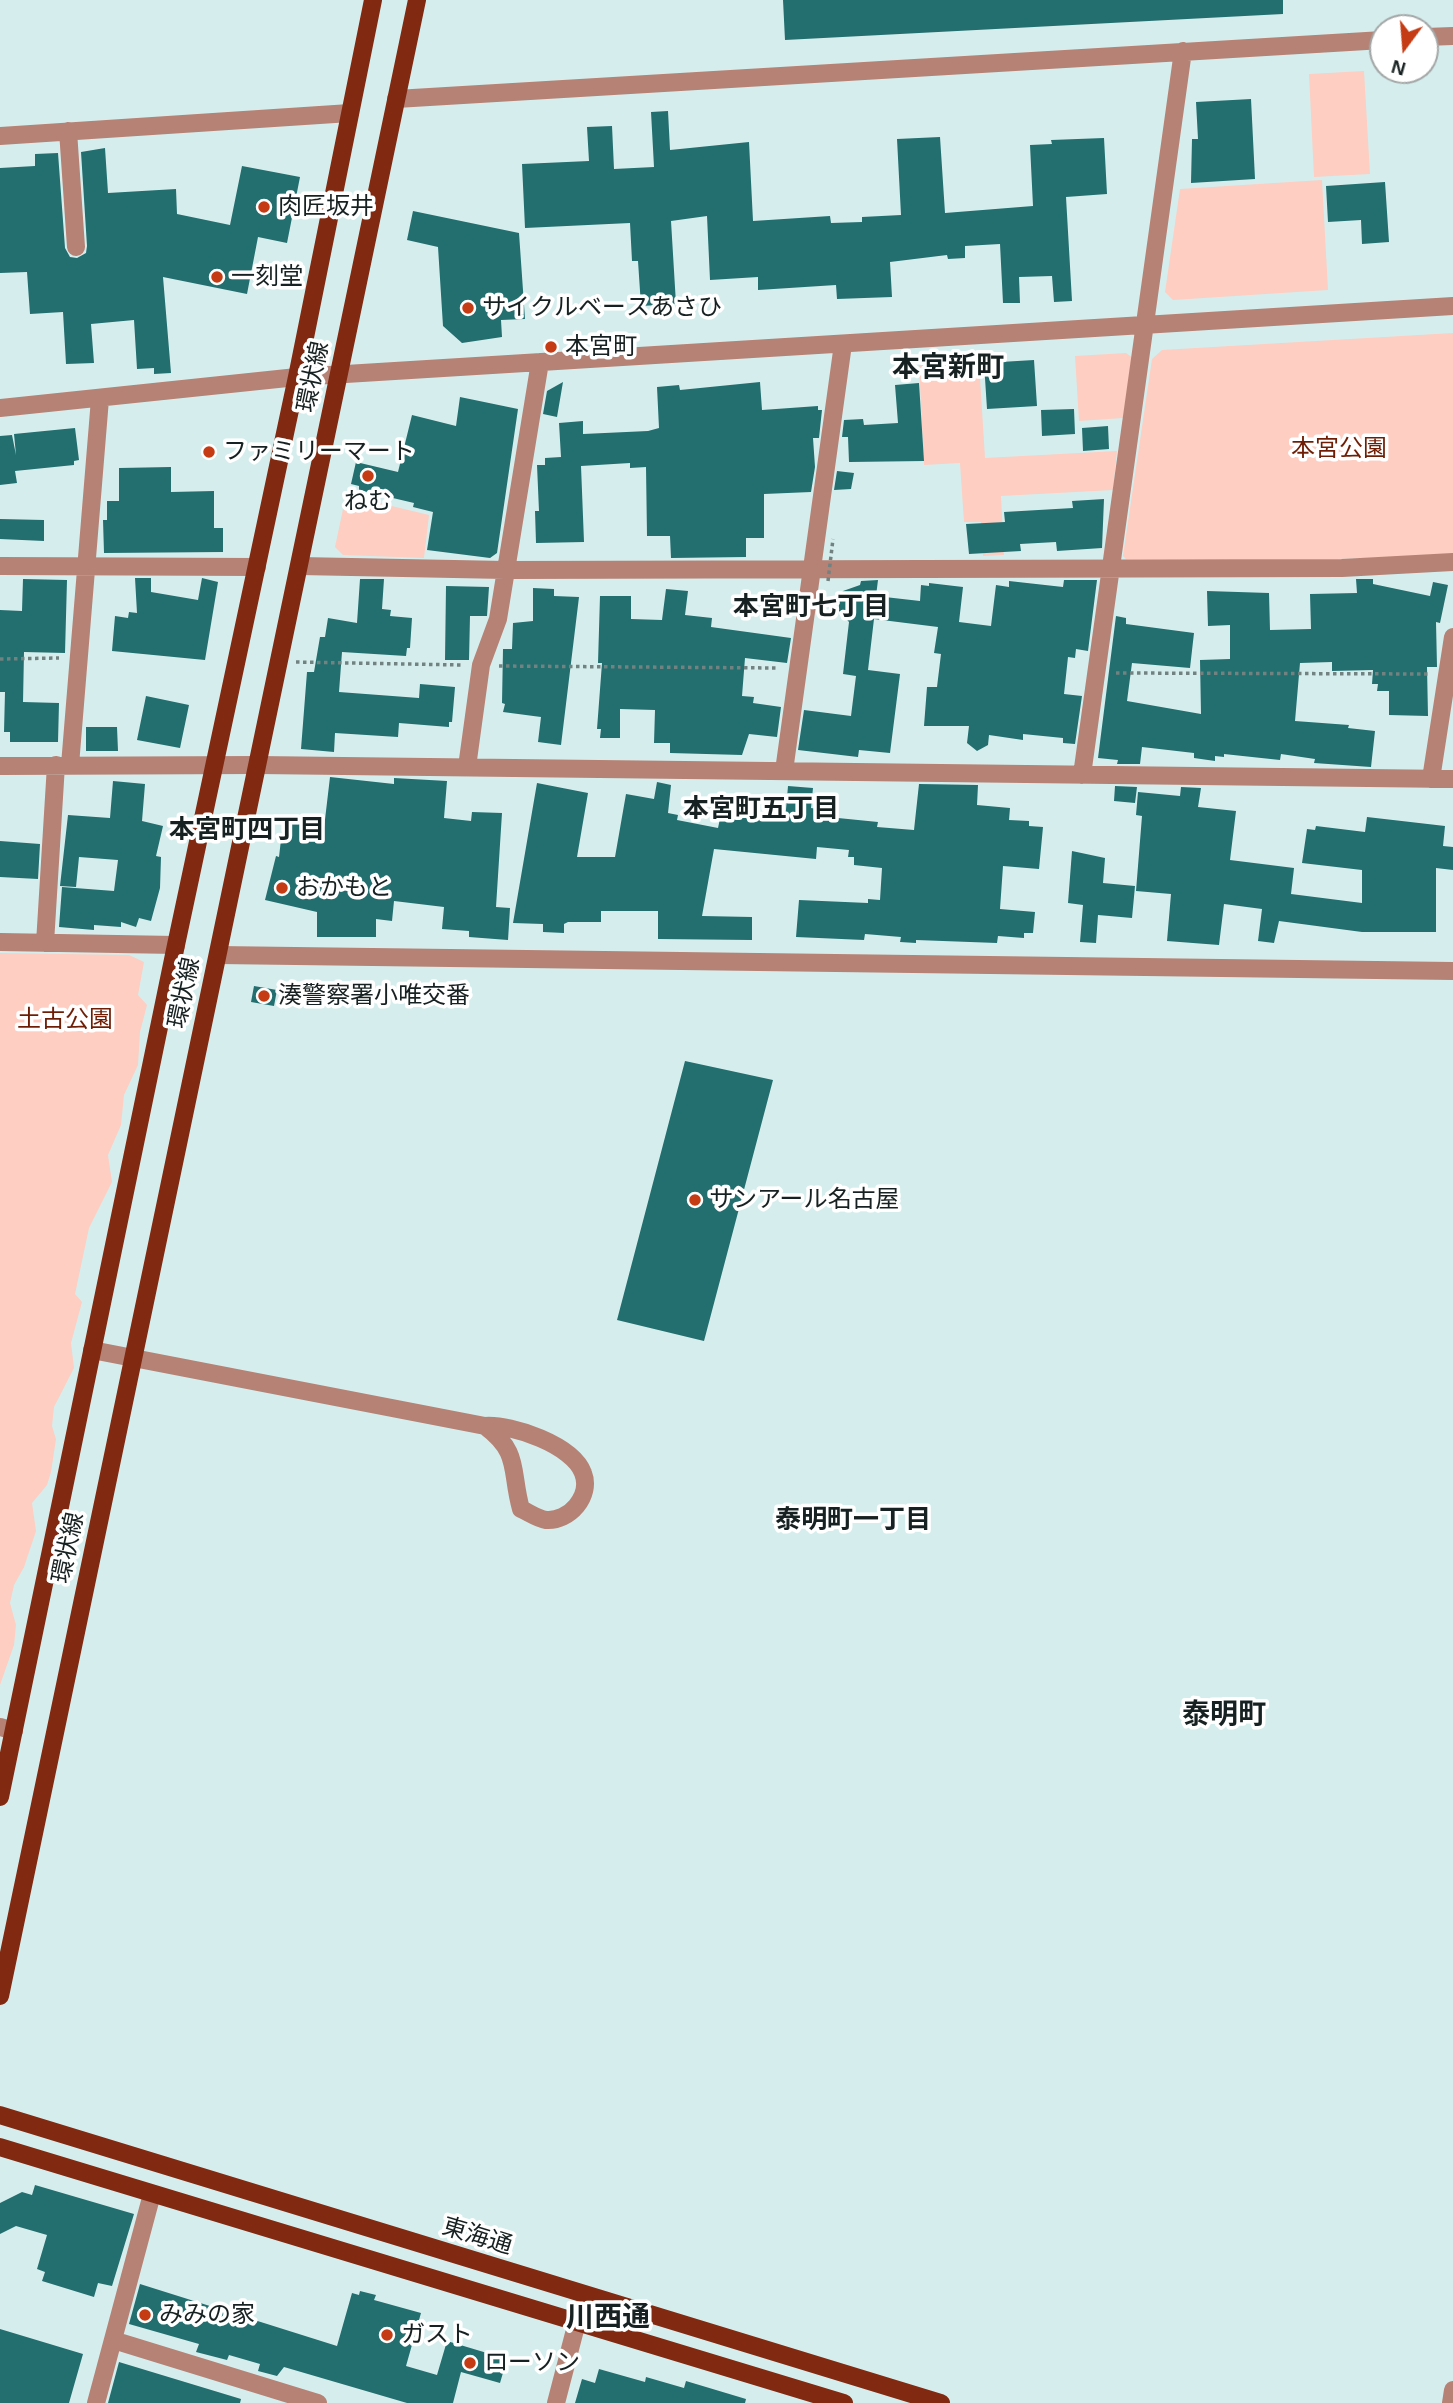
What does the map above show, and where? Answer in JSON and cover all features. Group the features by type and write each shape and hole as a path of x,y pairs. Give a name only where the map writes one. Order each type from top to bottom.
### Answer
{"main road":[{"name":"環状線","path":"0,1797 7,1729 92,1350 297,377 373,0"},
{"name":"環状線","path":"0,1996 340,375 416,0"},
{"name":"東海通","path":"0,2115 942,2403"},
{"path":"0,2147 844,2403"}],"street":[{"path":"396,99 1369,41"},
{"path":"1082,775 1114,567 1143,325 1183,51"},
{"path":"0,135 350,113"},
{"path":"68,131 76,247"},
{"path":"0,408 297,377 1453,306"},
{"path":"784,771 844,344"},
{"path":"467,767 481,666 498,619 540,362"},
{"path":"46,943 63,765 79,658 100,399"},
{"path":"300,566 506,570 1342,568 1453,562"},
{"path":"0,566 257,567"},
{"path":"1432,779 1453,637"},
{"path":"0,766 214,764 1453,779"},
{"path":"0,942 176,945"},
{"path":"218,955 1453,971"},
{"path":"92,1350 485,1426 499,1425 542,1439 574,1458 584,1474 585,1490 575,1509 562,1517 545,1520 521,1509 512,1458 504,1440 485,1426"},
{"path":"96,2403 152,2194"},
{"path":"556,2403 576,2322"},
{"path":"113,2340 318,2403"},
{"path":"1451,2403 1453,2390"}],"path":[{"path":"828,581 833,539"},
{"path":"0,659 79,658"},
{"path":"279,662 798,668"},
{"path":"1098,673 1447,674"}],"green space":[{"path":"1364,71 1370,174 1314,177 1309,74"},
{"path":"1322,180 1328,290 1173,300 1165,292 1180,189"},
{"name":"本宮公園","path":"1453,333 1453,555 1338,559 1126,559 1123,556 1152,359 1162,350"},
{"path":"1126,353 1133,358 1123,418 1079,421 1075,356"},
{"path":"979,362 985,458 1117,451 1113,490 1001,496 1004,555 983,556 981,522 964,522 960,463 924,465 919,365"},
{"path":"346,495 429,515 424,558 343,555 335,547"},
{"name":"土古公園","path":"0,953 129,955 144,962 138,995 147,1005 140,1032 138,1065 124,1095 121,1125 108,1155 112,1182 89,1228 75,1294 82,1302 71,1343 74,1368 54,1407 52,1426 56,1439 51,1472 47,1485 32,1503 36,1531 24,1567 14,1585 10,1603 16,1625 14,1645 0,1685"}],"building":[{"path":"783,0 1283,0 1283,14 785,40"},
{"path":"1251,99 1255,179 1191,183 1192,139 1198,139 1196,102"},
{"path":"668,111 670,150 749,142 753,221 830,216 831,223 862,222 862,217 901,215 897,139 940,137 945,213 1033,206 1030,145 1052,144 1051,140 1104,138 1107,194 1066,197 1072,301 1054,302 1052,276 1019,277 1020,303 1003,303 1000,244 965,246 965,258 948,259 947,255 890,262 892,297 837,299 836,285 758,290 758,277 710,280 707,216 671,221 676,304 641,306 638,261 632,261 630,223 525,228 522,164 589,161 587,127 612,126 614,169 654,167 651,112"},
{"path":"105,148 108,193 176,189 177,214 230,225 242,166 300,177 287,243 258,237 247,294 163,277 171,373 154,374 154,368 137,369 134,320 91,324 94,363 66,364 63,312 30,314 27,272 0,273 0,168 35,166 35,154 58,153 65,248 70,257 77,258 86,253 87,246 81,152"},
{"path":"1385,182 1389,242 1362,244 1361,220 1328,222 1326,186"},
{"path":"413,211 519,233 525,319 501,320 502,337 462,343 443,326 438,247 407,240"},
{"path":"1034,360 1037,406 987,409 984,363"},
{"path":"563,382 557,417 543,414 547,391"},
{"path":"760,382 762,410 818,406 818,410 822,410 819,438 813,438 815,467 811,492 764,494 764,538 746,538 746,557 671,558 670,536 647,536 646,467 630,468 630,463 581,466 584,542 536,543 535,511 539,511 537,465 545,465 545,458 561,457 559,423 583,421 583,434 648,431 659,428 657,387 679,385 680,390"},
{"path":"919,383 924,461 849,462 848,437 842,437 844,420 863,419 864,425 898,423 895,385"},
{"path":"460,397 518,409 497,553 490,558 427,550 433,512 413,507 414,503 359,490 359,486 351,484 356,462 398,472 412,415 456,426"},
{"path":"1074,409 1075,434 1042,436 1041,410"},
{"path":"1108,426 1109,449 1083,451 1082,428"},
{"path":"75,428 79,460 74,461 74,465 15,471 17,483 0,485 0,436 12,435 16,455 14,434"},
{"path":"171,467 171,492 214,491 214,528 223,528 223,552 104,553 103,520 107,520 107,501 119,501 119,468"},
{"path":"837,471 854,473 851,489 834,490"},
{"path":"1104,499 1102,548 1057,551 1056,542 1020,544 1021,551 969,554 966,524 1005,522 1004,512 1073,508 1072,501"},
{"path":"0,519 44,520 44,541 0,539"},
{"path":"135,578 151,578 151,592 198,600 202,578 218,582 205,660 112,651 115,616 128,618 129,612 137,613"},
{"path":"23,579 67,580 65,653 24,652 23,702 59,703 58,742 10,742 10,732 4,732 5,692 0,692 0,610 22,611"},
{"path":"360,579 384,579 382,609 391,610 390,616 412,618 410,648 407,648 406,656 342,652 339,692 419,698 420,684 455,687 452,722 449,722 449,727 399,723 398,737 335,733 334,752 301,749 307,672 314,672 320,637 325,637 328,618 357,623"},
{"path":"1356,579 1373,579 1373,584 1430,596 1433,582 1448,585 1440,623 1436,622 1437,667 1427,667 1428,716 1389,715 1389,691 1377,691 1378,684 1372,684 1373,670 1332,671 1332,662 1300,663 1295,721 1349,725 1348,728 1375,731 1371,767 1314,763 1315,759 1281,754 1280,760 1224,754 1224,757 1215,756 1215,761 1194,758 1194,753 1142,747 1140,764 1117,764 1118,760 1098,758 1116,616 1126,618 1126,624 1194,633 1190,668 1132,663 1127,701 1201,714 1200,660 1230,659 1230,625 1208,626 1207,591 1269,593 1270,630 1311,629 1310,594 1357,593"},
{"path":"878,580 876,596 920,601 921,585 929,586 929,583 963,587 959,622 991,626 996,585 1009,587 1009,581 1063,587 1064,580 1097,580 1088,651 1076,649 1075,658 1068,657 1064,694 1082,696 1075,744 1063,743 1063,738 1023,734 1023,740 989,735 988,745 977,751 967,743 969,726 924,726 927,687 937,687 941,654 934,653 938,627 874,619 868,670 900,674 890,753 859,750 858,757 798,750 804,710 851,716 856,676 843,674 849,622 839,611 839,597 843,591 860,585 861,581"},
{"path":"446,586 489,587 487,616 470,616 469,660 445,660"},
{"path":"533,588 554,589 554,596 579,597 561,745 538,742 541,717 503,712 503,649 512,649 513,623 533,621"},
{"path":"666,589 688,591 685,615 712,618 711,627 791,638 787,663 745,658 742,696 754,697 753,703 781,707 777,737 749,734 742,755 670,753 670,743 654,743 655,710 620,709 620,738 600,738 601,729 597,729 602,663 598,663 600,596 631,596 631,619 662,620"},
{"path":"146,696 189,705 180,748 137,740"},
{"path":"86,727 117,727 118,751 86,751"},
{"path":"330,777 394,784 394,778 447,781 444,818 471,821 472,812 502,813 496,907 510,908 508,940 469,937 469,931 442,929 444,907 394,901 392,921 376,919 376,937 317,937 317,912 265,900 276,856 279,857 283,822 324,828"},
{"path":"113,781 145,784 142,821 163,826 156,856 161,857 160,888 151,921 139,918 136,927 121,922 121,927 94,925 94,930 59,927 62,887 114,891 118,860 79,857 76,887 60,886 68,815 110,818"},
{"path":"657,782 671,785 668,813 678,815 677,820 718,828 721,814 785,821 788,786 813,788 811,808 818,809 818,816 878,822 877,827 914,830 919,784 978,785 977,805 1010,808 1009,820 1029,821 1029,826 1043,827 1039,869 1003,866 1000,909 1035,912 1033,933 1024,933 1024,938 998,936 997,943 916,940 916,943 900,942 901,937 865,934 864,940 796,937 799,900 868,903 868,899 880,900 882,868 854,865 854,857 848,857 849,850 817,847 816,859 714,849 702,916 752,917 752,940 658,939 658,911 601,911 601,922 568,922 564,924 564,933 543,932 543,924 513,923 537,783 588,793 577,857 615,857 626,794 654,799"},
{"path":"1115,786 1137,787 1135,803 1114,801"},
{"path":"1181,787 1201,788 1198,807 1236,811 1230,860 1294,868 1291,894 1362,903 1362,870 1302,863 1307,829 1315,830 1316,826 1365,832 1367,817 1445,826 1443,846 1453,847 1453,870 1436,868 1436,932 1362,932 1279,921 1274,943 1258,941 1262,909 1224,904 1219,945 1167,941 1171,894 1136,891 1142,816 1136,815 1138,792 1180,796"},
{"path":"0,841 40,844 38,879 0,877"},
{"path":"1072,851 1105,858 1103,883 1135,886 1132,918 1098,915 1096,943 1080,942 1083,905 1068,903"},
{"name":"湊警察署小唯交番","path":"254,986 277,990 274,1006 251,1002"},
{"name":"サンアール名古屋","path":"685,1061 773,1080 704,1341 617,1320"},
{"path":"35,2185 134,2214 112,2286 98,2283 94,2297 42,2281 45,2272 37,2269 47,2235 16,2226 0,2234 0,2203 22,2192 32,2195"},
{"path":"140,2284 337,2346 352,2293 359,2295 360,2291 376,2295 374,2300 421,2313 406,2366 437,2375 447,2341 507,2359 500,2383 461,2372 453,2403 407,2403 284,2367 277,2376 258,2371 260,2364 229,2355 227,2360 196,2352 199,2344 129,2324"},
{"path":"0,2329 83,2354 69,2403 0,2403"},
{"path":"119,2362 241,2399 240,2403 108,2403"},
{"path":"599,2369 645,2382 646,2377 684,2388 686,2381 746,2399 745,2403 575,2403 582,2379 595,2383"}],"place":[{"name":"肉匠坂井","path":"264,207"},
{"name":"一刻堂","path":"217,277"},
{"name":"サイクルベースあさひ","path":"468,308"},
{"name":"本宮町","path":"551,347"},
{"name":"ファミリーマート","path":"209,452"},
{"name":"ねむ","path":"368,476"},
{"name":"おかもと","path":"282,888"},
{"name":"湊警察署小唯交番","path":"264,996"},
{"name":"サンアール名古屋","path":"695,1200"},
{"name":"みみの家","path":"145,2315"},
{"name":"ガスト","path":"387,2335"},
{"name":"ローソン","path":"470,2363"}],"district":[{"name":"本宮新町","path":"948,368"},
{"name":"本宮町七丁目","path":"811,608"},
{"name":"本宮町五丁目","path":"761,810"},
{"name":"本宮町四丁目","path":"247,831"},
{"name":"泰明町一丁目","path":"853,1521"},
{"name":"泰明町","path":"1224,1715"},
{"name":"川西通","path":"608,2318"}]}
